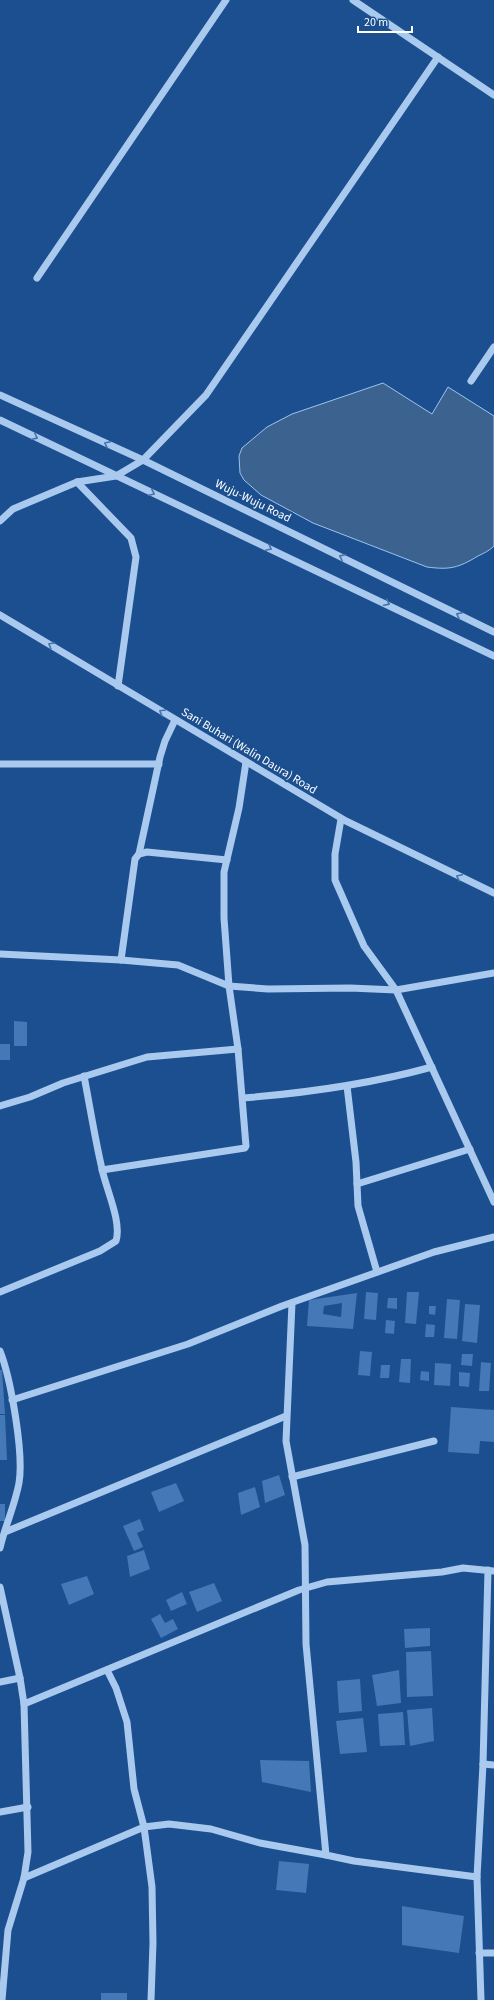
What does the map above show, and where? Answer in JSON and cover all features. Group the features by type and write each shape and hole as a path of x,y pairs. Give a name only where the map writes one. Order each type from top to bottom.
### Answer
{"street":[{"path":"37,278 226,0"},
{"path":"353,0 494,95"},
{"path":"0,521 13,509 77,482 116,476 143,460 206,394 438,57"},
{"path":"471,381 494,347"},
{"name":"Wuju-Wuju Road","path":"0,395 143,460 494,632"},
{"path":"0,420 494,656"},
{"path":"77,482 131,538 136,557 118,686"},
{"name":"Sani Buhari (Walin Daura) Road","path":"0,615 342,819 494,894"},
{"path":"121,960 135,859 139,854 165,741 175,720"},
{"path":"102,1170 245,1148 247,1138 238,1049 229,986 224,918 224,872 239,808 246,762"},
{"path":"0,764 159,764"},
{"path":"342,819 335,854 335,880 364,946 396,990 494,1202"},
{"path":"139,854 147,852 227,860"},
{"path":"0,954 121,960 178,965 229,986 268,990 350,988 396,990 494,973"},
{"path":"0,1106 30,1097 84,1076 147,1057 238,1049"},
{"path":"242,1098 289,1094 347,1086 396,1077 432,1067"},
{"path":"0,1292 100,1250 116,1241 118,1233 102,1170 84,1076"},
{"path":"347,1086 358,1206 377,1272"},
{"path":"357,1184 470,1149"},
{"path":"12,1400 188,1344 292,1303 434,1252 494,1237"},
{"path":"292,1303 286,1441 305,1545 306,1644 326,1854"},
{"path":"0,1351 12,1400 21,1467 19,1484 0,1548"},
{"path":"5,1532 286,1416"},
{"path":"292,1477 434,1441"},
{"path":"24,1704 265,1603 299,1590 327,1582 442,1572 463,1568 491,1571 477,1877 481,2000"},
{"path":"0,1587 20,1678 24,1704 28,1807 28,1852 24,1878 8,1930 2,2000"},
{"path":"108,1670 116,1688 127,1722 134,1789 144,1827 152,1887 153,1943 151,2000"},
{"path":"0,1682 20,1678"},
{"path":"483,1764 494,1765"},
{"path":"0,1812 28,1807"},
{"path":"24,1878 144,1827 169,1824 211,1829 260,1843 326,1854 354,1861 477,1877"},
{"path":"479,1953 494,1953"}],"water":[{"path":"383,383 432,414 448,387 494,416 494,546 488,551 459,566 448,568 427,567 313,523 261,495 244,480 240,473 239,456 242,448 267,427 292,414"}],"building":[{"path":"14,1021 27,1022 27,1046 14,1046"},
{"path":"0,1044 10,1044 10,1060 0,1060"},
{"path":"366,1292 378,1293 376,1320 364,1319"},
{"path":"407,1292 419,1292 416,1324 405,1323"},
{"path":"357,1293 353,1329 307,1326 309,1300","holes":["342,1303 341,1317 323,1314 324,1306"]},
{"path":"388,1298 397,1298 397,1309 387,1308"},
{"path":"447,1299 460,1300 457,1339 444,1338"},
{"path":"465,1304 480,1305 477,1343 462,1341"},
{"path":"429,1306 436,1306 435,1315 429,1314"},
{"path":"386,1320 395,1321 394,1334 385,1333"},
{"path":"426,1324 435,1325 434,1337 425,1337"},
{"path":"360,1351 372,1352 370,1376 358,1375"},
{"path":"462,1354 473,1354 472,1366 461,1365"},
{"path":"401,1359 411,1359 410,1383 399,1382"},
{"path":"481,1362 491,1363 489,1391 479,1391"},
{"path":"435,1363 451,1364 450,1386 434,1385"},
{"path":"381,1365 390,1365 389,1378 380,1378"},
{"path":"0,1370 2,1370 5,1414 0,1414"},
{"path":"421,1371 429,1372 429,1381 420,1380"},
{"path":"459,1372 470,1373 469,1387 459,1386"},
{"path":"451,1407 494,1410 494,1442 480,1441 479,1454 448,1452"},
{"path":"0,1415 5,1415 7,1460 0,1460"},
{"path":"279,1475 285,1495 265,1503 262,1481"},
{"path":"176,1483 184,1501 159,1512 151,1492"},
{"path":"255,1487 260,1507 241,1515 238,1493"},
{"path":"0,1504 5,1504 5,1521 0,1521"},
{"path":"140,1519 144,1530 137,1533 143,1547 134,1551 123,1526"},
{"path":"144,1550 150,1569 130,1577 127,1556"},
{"path":"87,1576 94,1594 69,1605 61,1584"},
{"path":"214,1583 222,1601 197,1612 189,1592"},
{"path":"182,1592 187,1604 171,1611 166,1600"},
{"path":"160,1614 165,1623 173,1619 178,1629 161,1638 151,1619"},
{"path":"430,1628 430,1646 405,1648 404,1629"},
{"path":"431,1651 433,1696 407,1697 406,1652"},
{"path":"399,1670 401,1703 377,1706 372,1675"},
{"path":"360,1679 362,1711 339,1713 337,1681"},
{"path":"432,1708 434,1741 410,1746 407,1710"},
{"path":"403,1712 405,1745 380,1746 378,1714"},
{"path":"363,1718 367,1752 340,1754 336,1721"},
{"path":"260,1760 309,1761 311,1792 262,1782"},
{"path":"279,1861 309,1864 306,1893 276,1890"},
{"path":"402,1906 464,1916 459,1953 402,1945"},
{"path":"101,1993 127,1993 127,2000 101,2000"}]}
